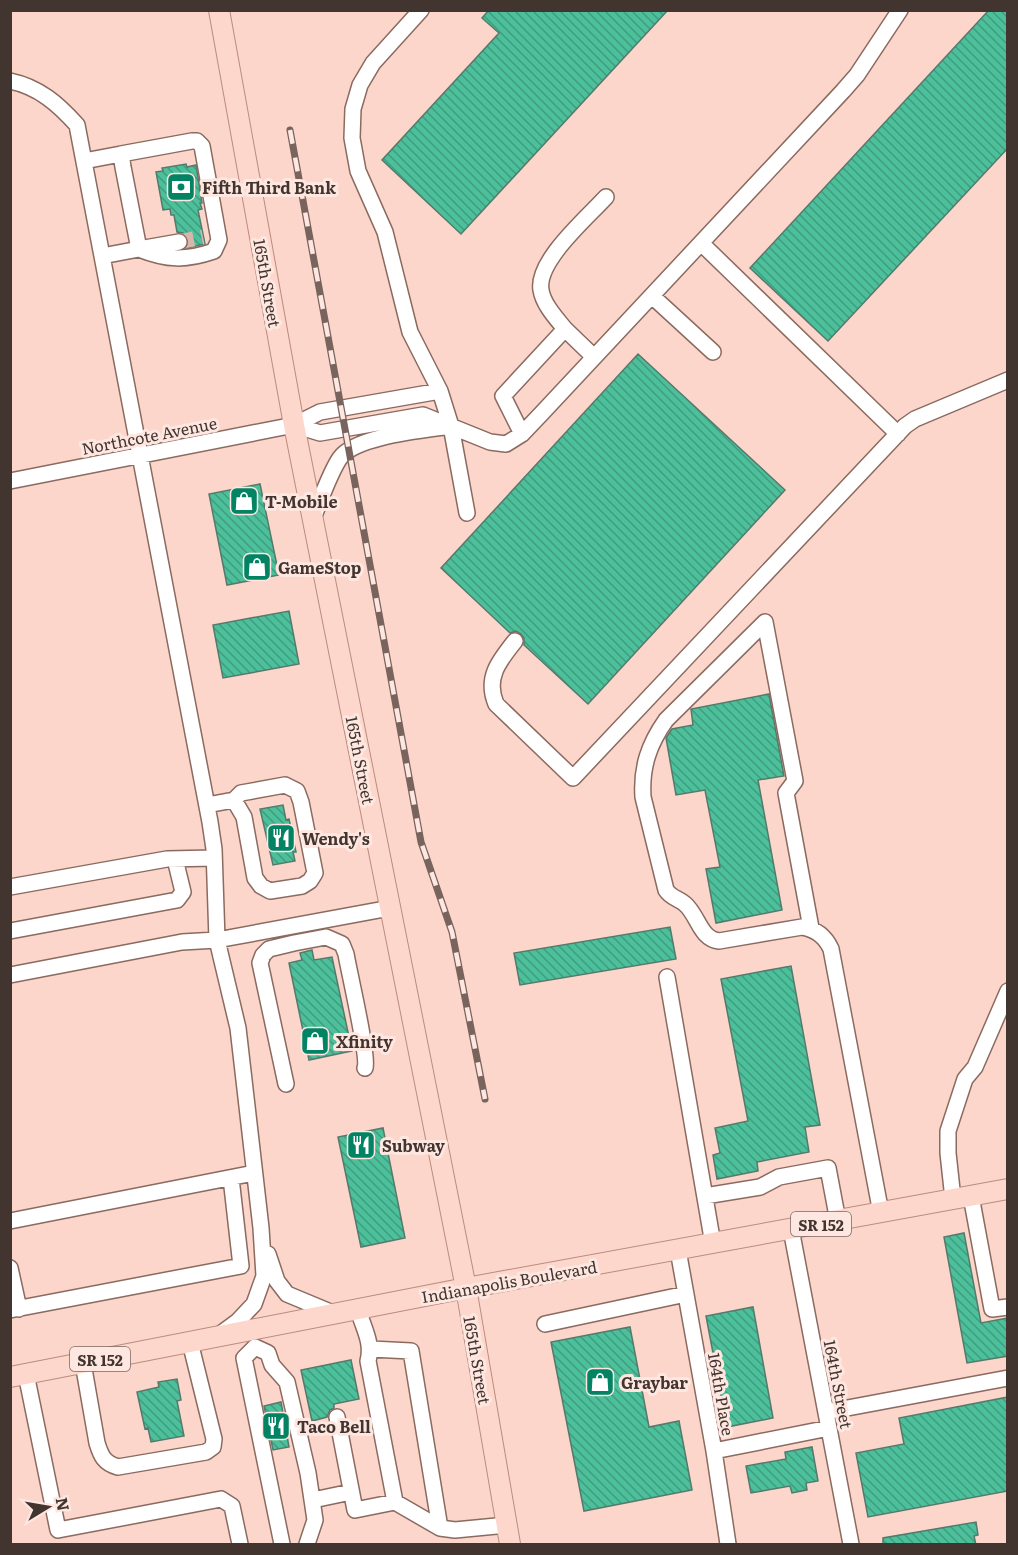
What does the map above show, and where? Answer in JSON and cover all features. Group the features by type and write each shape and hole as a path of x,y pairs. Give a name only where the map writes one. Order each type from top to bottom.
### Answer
{"main road":[{"name":"165th Street","path":"219,10 294,425 466,1288 510,1545"},
{"name":"Indianapolis Boulevard","path":"18,1375 216,1337 253,1339 358,1309 1008,1189"}],"street":[{"path":"422,10 373,63 360,86 353,109 352,138 358,171 385,232 410,332 440,391 451,426 467,513"},
{"path":"294,425 320,433 423,415 498,444 506,444 522,434 850,83 900,10"},
{"path":"10,81 37,89 61,108 77,125 207,805 214,858 217,940 238,1028 261,1228 264,1276 254,1304 238,1321 216,1337"},
{"path":"84,161 192,141 197,141 202,146 211,235 219,240 214,251 201,256 168,259 139,249"},
{"path":"121,154 139,249"},
{"path":"594,357 565,329 544,300 541,277 554,254 606,197"},
{"path":"102,256 179,242"},
{"path":"701,243 898,434"},
{"path":"652,296 713,352"},
{"path":"522,434 503,396 565,329"},
{"path":"515,641 500,660 494,673 491,683 496,704 573,778 898,434 915,419 1008,380"},
{"path":"294,425 320,412 440,391"},
{"name":"Northcote Avenue","path":"10,481 294,425"},
{"path":"313,518 340,458 349,449 370,440 451,426"},
{"path":"812,928 786,793 795,781 765,622 666,720 653,738 647,754 642,783 643,797 666,890 670,896 686,904 707,936 713,941 802,927 812,928 821,935 831,949 881,1213"},
{"path":"207,805 234,800 240,793 285,785 297,791 315,873 310,881 302,886 270,891 261,886 255,878 244,817 234,800"},
{"path":"10,887 176,859 214,858"},
{"path":"10,931 177,900 183,892 176,859"},
{"path":"10,975 182,942 217,940 390,908"},
{"path":"286,1084 260,963 269,949 326,937 342,944 346,954 367,1063 365,1068"},
{"path":"667,977 713,1244"},
{"path":"1008,991 975,1067 965,1079 948,1131 948,1154 992,1310 1008,1306"},
{"path":"705,1196 760,1187 779,1177 828,1168 838,1221"},
{"path":"10,1221 254,1173"},
{"path":"10,1268 15,1310 242,1266 231,1178"},
{"path":"261,1228 277,1281 287,1294 335,1314"},
{"name":"164th Street","path":"791,1229 851,1545"},
{"name":"164th Place","path":"678,1250 714,1451 728,1545"},
{"path":"545,1324 686,1294"},
{"path":"358,1309 364,1330 359,1337 363,1358 370,1355 411,1351 440,1528"},
{"path":"282,1545 246,1373 244,1358 253,1339 268,1353 272,1365 287,1382 313,1500 315,1521 307,1545"},
{"path":"83,1363 97,1443 100,1454 107,1464 118,1467 206,1452 213,1447 214,1439 190,1342"},
{"path":"370,1355 395,1502"},
{"path":"18,1375 58,1530 220,1499 232,1506 240,1545"},
{"path":"826,1412 1008,1378"},
{"path":"337,1417 355,1510 395,1502 440,1528 455,1530 507,1525"},
{"path":"714,1451 829,1428"},
{"path":"313,1500 351,1492"}],"building":[{"path":"489,10 668,10 461,234 382,160 499,33 482,18"},
{"path":"989,10 1008,10 1008,148 828,341 750,268"},
{"name":"Fifth Third Bank","path":"186,164 187,167 196,165 202,203 200,203 202,209 198,210 205,244 187,248 188,240 183,233 177,232 174,215 171,215 170,209 163,210 156,172 163,171 162,168"},
{"path":"638,354 785,490 588,704 524,645 524,638 521,634 516,631 510,633 441,568"},
{"path":"260,484 279,575 227,585 209,494"},
{"path":"289,611 299,664 223,678 213,625"},
{"path":"769,694 784,776 758,780 782,910 716,923 706,869 720,867 705,790 676,795 666,738 672,729 693,725 691,709"},
{"name":"Wendy's","path":"283,805 286,820 289,819 296,852 293,852 295,861 273,865 260,809"},
{"path":"670,927 676,959 520,985 514,953"},
{"path":"312,950 314,960 332,957 352,1051 309,1060 289,963 302,960 300,953"},
{"path":"791,966 820,1125 805,1127 809,1152 757,1162 758,1171 717,1179 713,1155 720,1153 715,1128 748,1121 721,979"},
{"path":"383,1128 405,1238 361,1247 338,1137"},
{"path":"964,1233 981,1323 1008,1318 1008,1356 967,1363 944,1237"},
{"path":"753,1307 773,1418 727,1427 706,1316"},
{"name":"Graybar","path":"630,1327 649,1427 679,1421 692,1490 584,1511 551,1342"},
{"path":"351,1360 359,1399 334,1404 334,1408 330,1410 327,1417 312,1421 301,1370"},
{"path":"177,1379 181,1400 177,1401 184,1436 151,1442 148,1428 145,1429 137,1392 159,1387 158,1382"},
{"path":"1008,1397 1008,1491 868,1517 856,1453 904,1444 899,1418"},
{"name":"Taco Bell","path":"281,1402 289,1447 273,1450 264,1406"},
{"path":"812,1447 818,1481 806,1483 807,1490 792,1493 790,1486 751,1493 746,1466 786,1459 785,1452"},
{"path":"976,1522 978,1535 974,1536 976,1545 883,1545 883,1538"}],"tunnel":[{"path":"179,242 203,237"}],"railway":[{"path":"290,130 421,842 452,932 485,1099"}],"place":[{"name":"Fifth Third Bank","path":"181,187"},
{"name":"T-Mobile","path":"244,501"},
{"name":"GameStop","path":"257,567"},
{"name":"Wendy's","path":"281,838"},
{"name":"Xfinity","path":"315,1041"},
{"name":"Subway","path":"361,1145"},
{"name":"Graybar","path":"600,1382"},
{"name":"Taco Bell","path":"276,1426"}]}
